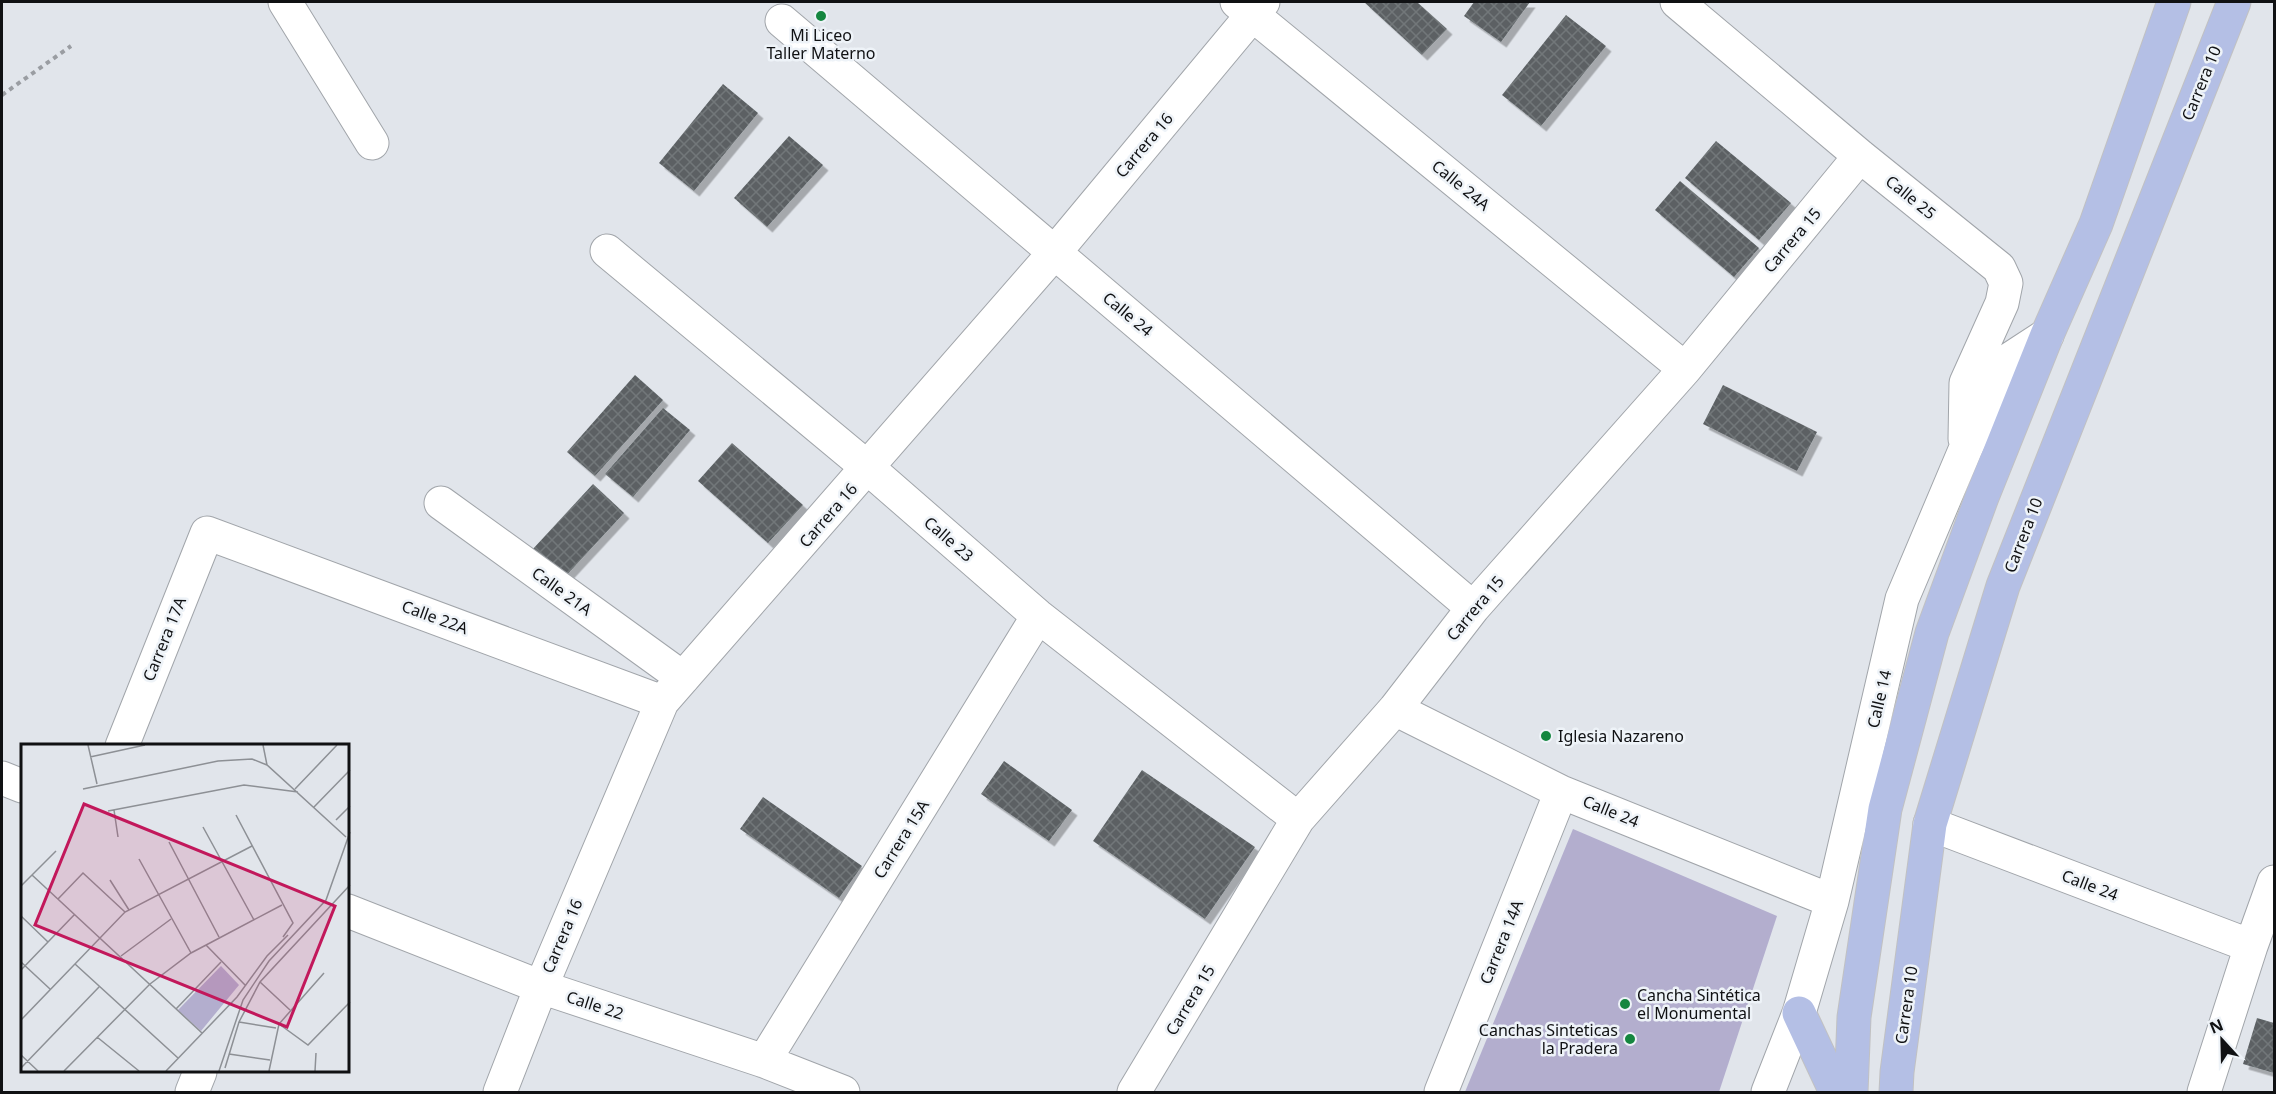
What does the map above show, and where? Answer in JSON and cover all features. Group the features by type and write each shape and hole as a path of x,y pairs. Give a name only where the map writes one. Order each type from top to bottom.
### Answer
{"main road":[{"path":"1851,1092 1854,1017 1885,809 1932,633 1982,497 2047,335 2096,224 2174,2"},
{"name":"Carrera 10","path":"1896,1092 1930,824 2003,586 2234,2"},
{"path":"1799,1013 1836,1092"}],"street":[{"path":"285,2 372,143"},
{"name":"Calle 25","path":"1677,2 1860,156 1999,268 2006,283 2002,303 1966,383 1965,450"},
{"name":"Carrera 16","path":"500,1092 541,987 662,702 1055,252 1251,6"},
{"name":"Calle 24A","path":"1251,6 1685,369"},
{"name":"Calle 24","path":"782,21 1473,608"},
{"name":"Carrera 15","path":"1134,1092 1298,819 1395,709 1473,608 1685,369 1860,156"},
{"name":"Calle 23","path":"607,251 868,468 1038,616 1298,819"},
{"name":"Calle 14","path":"1768,1092 1799,1013 1832,901 1902,599 1965,450 2007,362 2047,335"},
{"name":"Calle 21A","path":"441,503 683,678"},
{"name":"Calle 22A","path":"207,533 662,702"},
{"name":"Carrera 17A","path":"123,744 207,533"},
{"name":"Carrera 15A","path":"764,1061 1038,616"},
{"name":"Calle 24","path":"1395,709 1562,792 1832,901"},
{"path":"2,778 21,786"},
{"name":"Carrera 14A","path":"1441,1092 1562,792"},
{"name":"Calle 24","path":"1930,824 2251,946"},
{"path":"2207,1092 2251,946 2274,882"},
{"name":"Calle 22","path":"350,912 541,987 764,1061 843,1092"},
{"path":"192,1092 199,1073"}],"path":[{"path":"2,95 71,46"}],"shaded area":[{"name":"Cancha Sintética el Monumental","path":"1573,829 1777,916 1719,1092 1465,1092"}],"building":[{"path":"1364,2 1417,2 1447,29 1422,55"},
{"path":"1474,2 1530,2 1501,42 1464,16"},
{"path":"1566,15 1606,46 1541,126 1502,95"},
{"path":"723,84 758,113 694,191 659,163"},
{"path":"789,136 823,165 767,227 734,198"},
{"path":"1716,141 1791,203 1759,240 1685,178"},
{"path":"1680,181 1759,248 1734,277 1655,210"},
{"path":"635,375 663,400 595,476 567,452"},
{"path":"1723,385 1817,432 1797,471 1703,424"},
{"path":"663,408 690,430 633,497 605,474"},
{"path":"732,443 803,505 768,543 698,481"},
{"path":"593,484 624,513 563,579 532,550"},
{"path":"1004,761 1072,810 1049,841 981,794"},
{"path":"1142,770 1255,847 1205,919 1093,841"},
{"path":"763,797 862,866 839,898 740,829"},
{"path":"2257,1018 2274,1023 2274,1073 2243,1064"}],"place":[{"name":"Mi Liceo Taller Materno","path":"821,16"},
{"name":"Iglesia Nazareno","path":"1546,736"},
{"name":"Cancha Sintética el Monumental","path":"1625,1004"},
{"name":"Canchas Sinteticas la Pradera","path":"1630,1039"}]}
